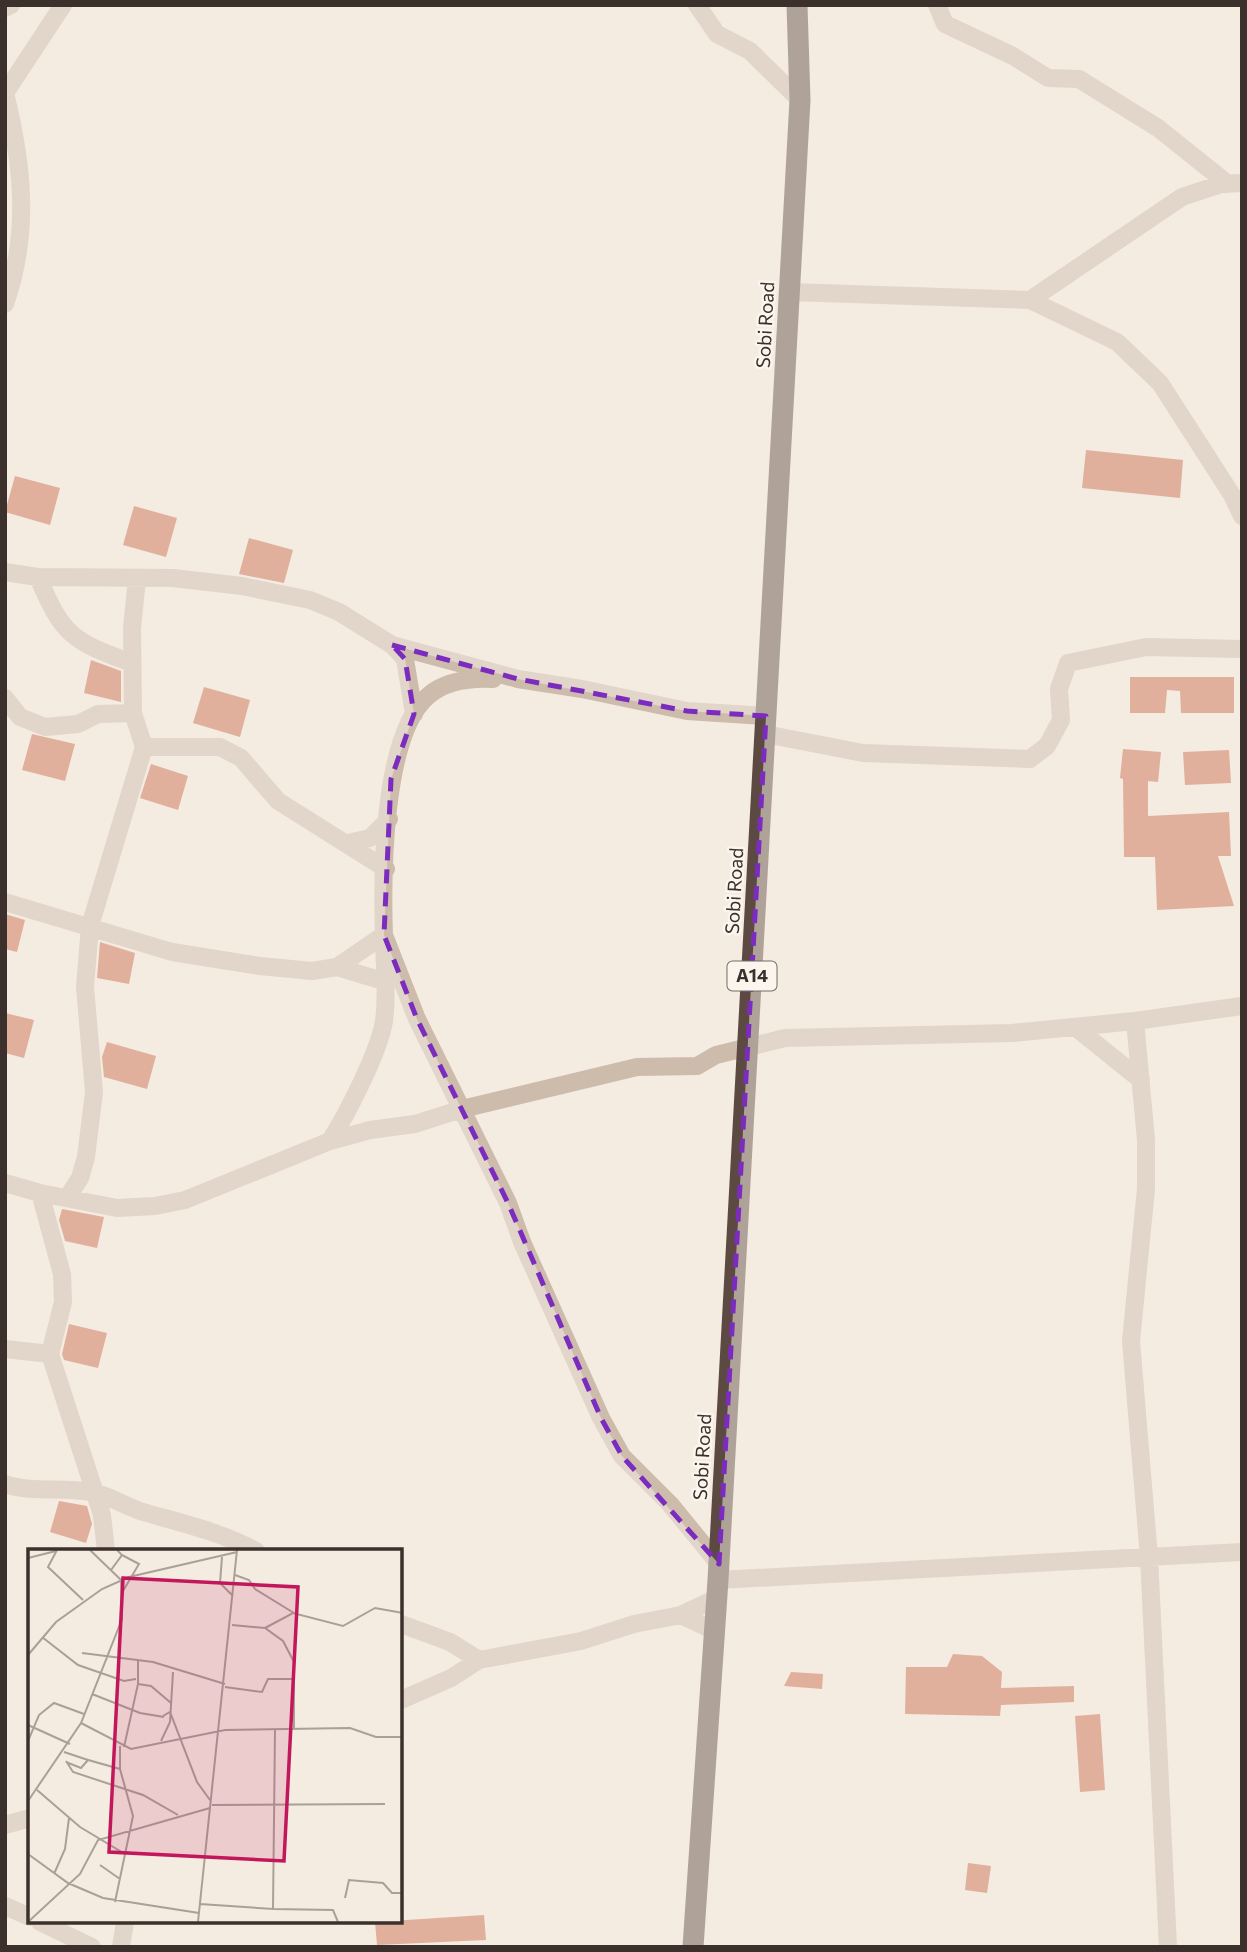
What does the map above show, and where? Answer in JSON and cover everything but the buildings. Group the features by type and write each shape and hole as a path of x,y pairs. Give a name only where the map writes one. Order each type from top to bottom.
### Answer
{"highway":[{"name":"Sobi Road","path":"693,1947 718,1581 790,292 800,100 797,5"}],"street":[{"path":"5,8 11,5"},
{"path":"5,304 23,210 18,145 5,93 62,5"},
{"path":"697,5 717,34 750,51 800,100"},
{"path":"937,5 944,24 1013,56 1048,78 1079,79 1158,128 1235,184"},
{"path":"1030,300 1182,197 1235,184"},
{"path":"790,292 1030,300 1117,342 1160,383 1232,495 1242,516"},
{"path":"5,572 38,576 173,578 242,586 310,600 339,612 392,645 405,659 414,714"},
{"path":"38,576 54,614 69,635 88,647 132,663"},
{"path":"68,1198 80,1178 86,1157 94,1092 85,986 90,926 144,747 133,713 132,628 137,579"},
{"path":"392,645 518,679 766,725 863,753 1030,759 1047,746 1061,720 1059,689 1068,663 1146,648 1242,649"},
{"path":"330,1141 347,1115 383,1025 391,779 400,743 414,714 427,696 443,686 461,680 518,679"},
{"path":"5,698 20,717 45,727 78,724 98,714 133,713"},
{"path":"144,747 220,747 241,758 278,801 386,869"},
{"path":"348,843 370,838 389,819"},
{"path":"5,902 172,952 312,971 337,967 384,934"},
{"path":"384,934 417,1019 446,1083 462,1109 508,1203 579,1374 622,1456 670,1504 718,1581"},
{"path":"337,967 386,982"},
{"path":"5,1182 40,1193 117,1208 155,1206 185,1200 330,1141 370,1130 415,1124 462,1109 638,1068 697,1066 716,1055 748,1044 785,1038 1012,1033 1135,1021 1242,1006"},
{"path":"1135,1021 1146,1140 1146,1189 1131,1341 1149,1557 1168,1947"},
{"path":"1075,1027 1141,1080"},
{"path":"40,1193 62,1273 63,1301 50,1354 102,1515 106,1549"},
{"path":"5,1349 50,1354"},
{"path":"5,1484 18,1489 54,1487 94,1492 137,1510 224,1534 252,1549"},
{"path":"402,1700 452,1678 479,1660 581,1641 634,1624 681,1615 718,1581 1242,1552"},
{"path":"681,1615 715,1631"},
{"path":"402,1624 450,1642 479,1660"},
{"path":"5,1825 28,1819"},
{"path":"5,1906 28,1916"},
{"path":"44,1924 92,1947"},
{"path":"121,1947 125,1924"}],"highlighted area":[{"path":"392,645 518,679 687,711 766,716 719,1564 622,1456 601,1418 508,1203 417,1019 384,935 391,779 414,714 405,659"}]}
